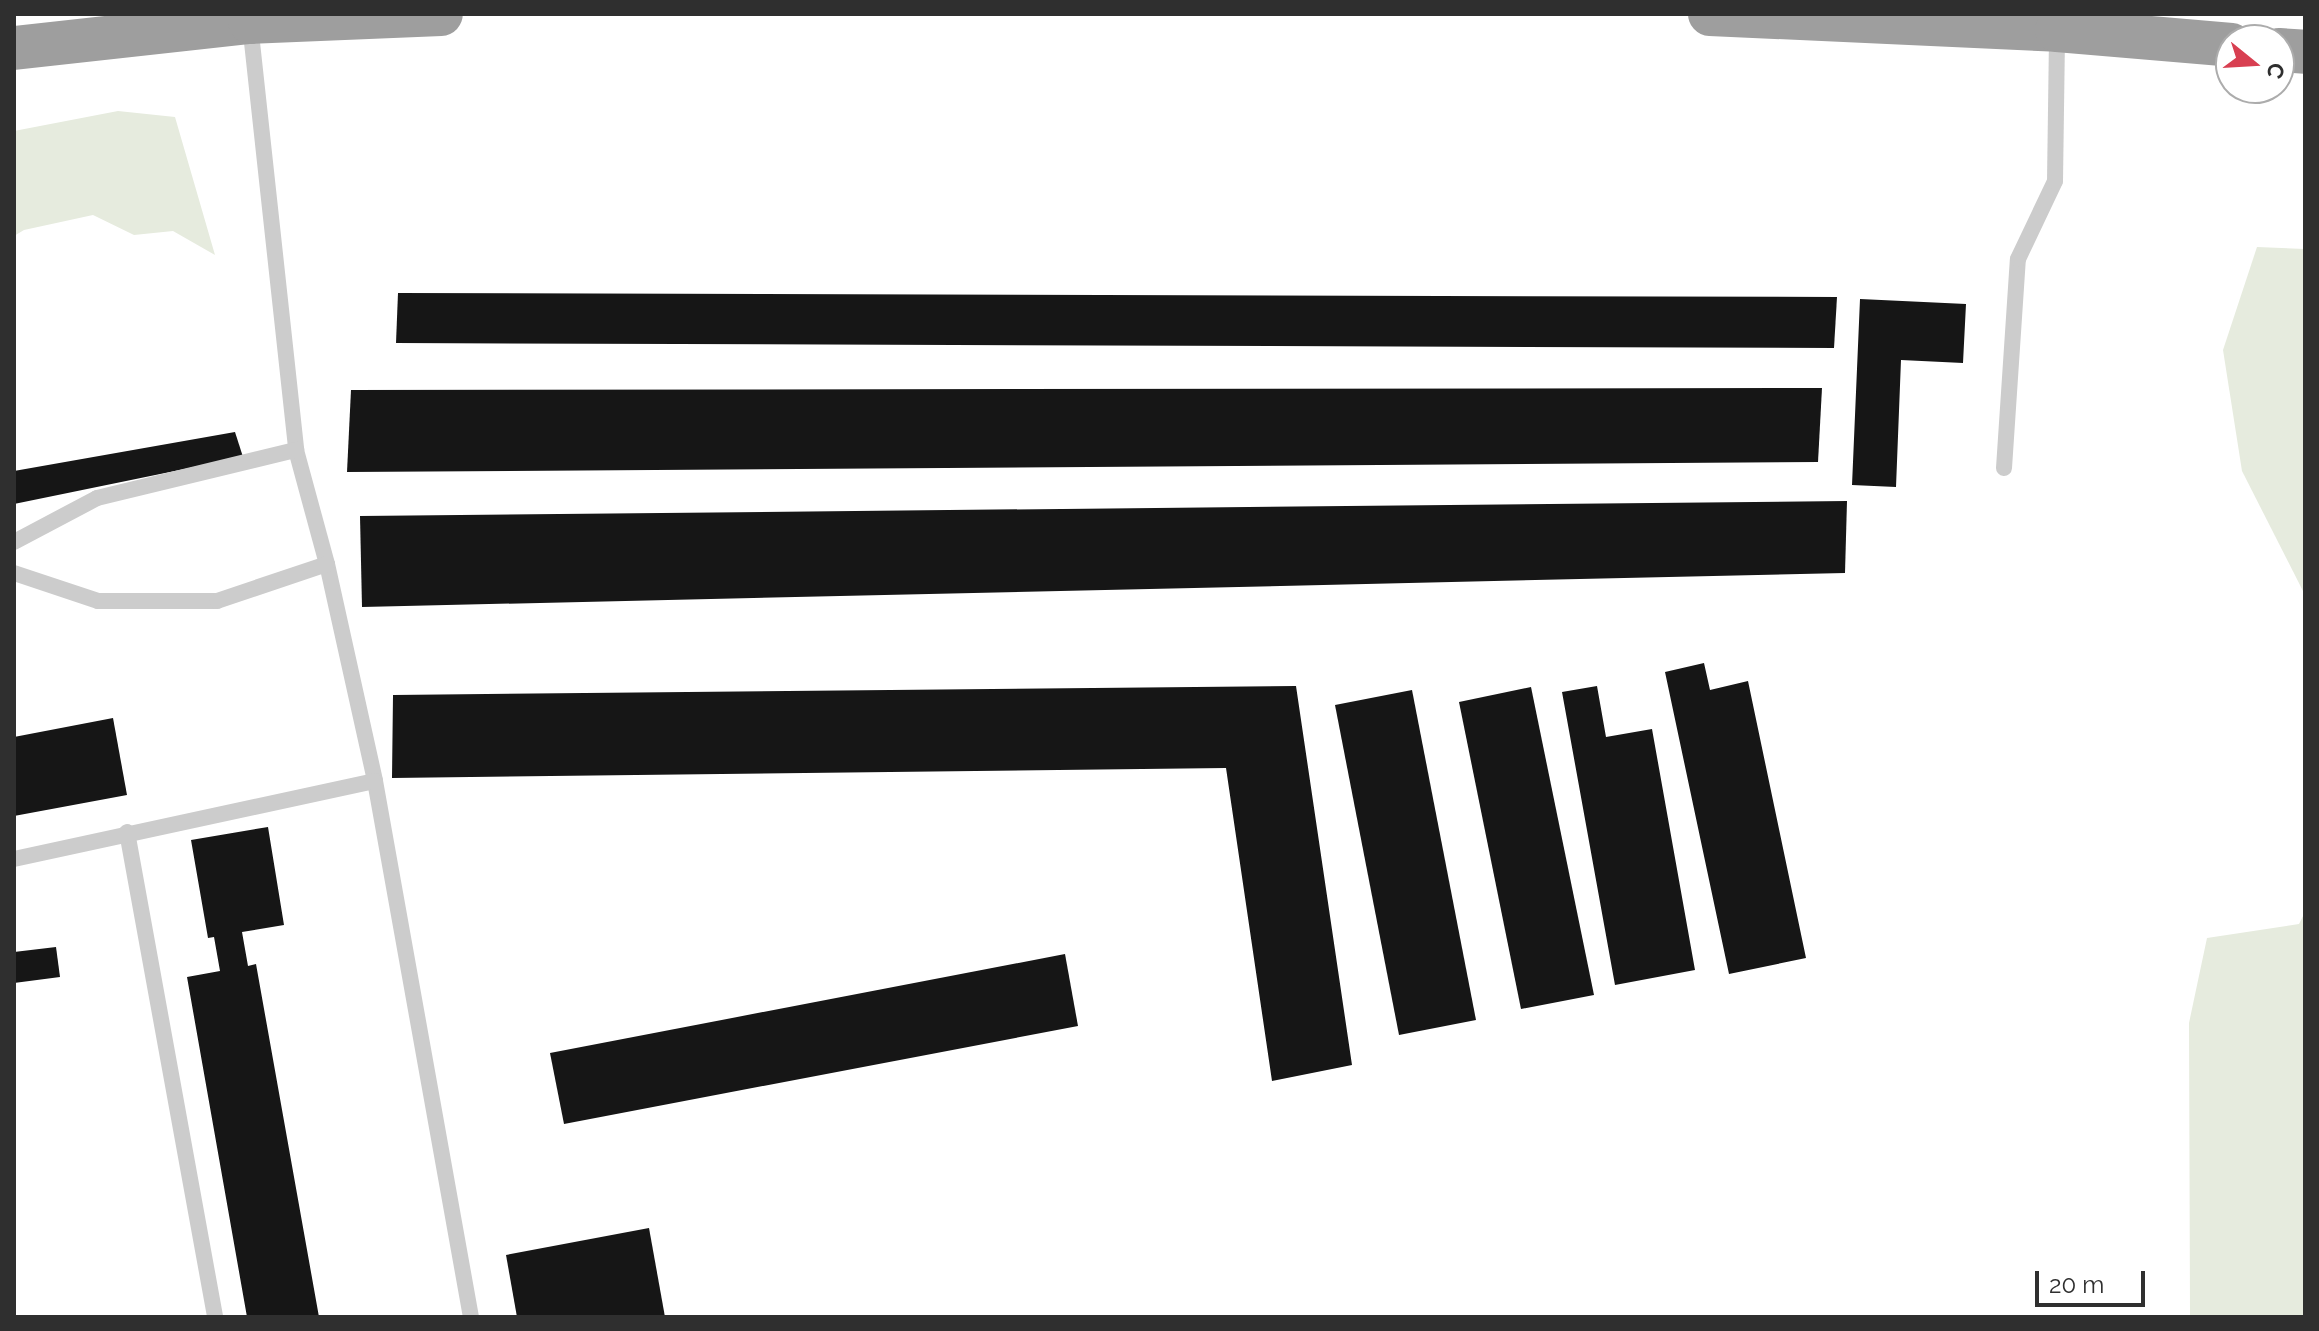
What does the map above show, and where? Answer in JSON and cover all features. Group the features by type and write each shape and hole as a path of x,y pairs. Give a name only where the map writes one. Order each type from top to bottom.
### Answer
{"highway":[{"path":"14,48 250,22 441,14"},
{"path":"1710,14 2057,30 2215,44"}],"lane":[{"path":"250,22 296,450 327,564 375,781 471,1317"},
{"path":"2004,468 2018,259 2055,181 2057,30"},
{"path":"14,542 97,498 296,450"},
{"path":"14,573 98,601 217,601 327,564"},
{"path":"14,859 127,832 375,781"},
{"path":"127,832 215,1317"}],"shaded area":[{"path":"118,111 175,117 215,255 173,231 134,235 93,215 24,230 14,236 14,131"},
{"path":"2257,247 2305,249 2305,595 2242,471 2223,350"},
{"path":"2305,912 2305,1317 2190,1317 2189,1023 2207,938 2299,924"}],"building":[{"path":"398,293 1837,297 1834,348 396,343"},
{"path":"1860,299 1966,304 1963,363 1901,360 1896,487 1852,485"},
{"path":"1822,388 1818,462 347,472 351,390"},
{"path":"235,432 243,457 14,504 14,471"},
{"path":"1847,501 1845,573 362,607 360,516"},
{"path":"1704,663 1710,690 1748,681 1806,958 1729,974 1665,672"},
{"path":"1296,686 1352,1065 1272,1081 1226,768 392,778 393,695"},
{"path":"1597,686 1606,737 1652,729 1695,970 1615,985 1562,692"},
{"path":"1531,687 1594,995 1521,1009 1459,702"},
{"path":"1412,690 1476,1020 1399,1035 1335,705"},
{"path":"113,718 127,795 14,816 14,737"},
{"path":"268,827 284,925 242,932 248,966 256,964 319,1317 247,1317 187,977 220,971 214,937 208,938 191,840"},
{"path":"56,947 60,977 14,983 14,952"},
{"path":"1065,954 1078,1026 564,1124 550,1053"},
{"path":"649,1228 665,1317 517,1317 506,1255"}]}
